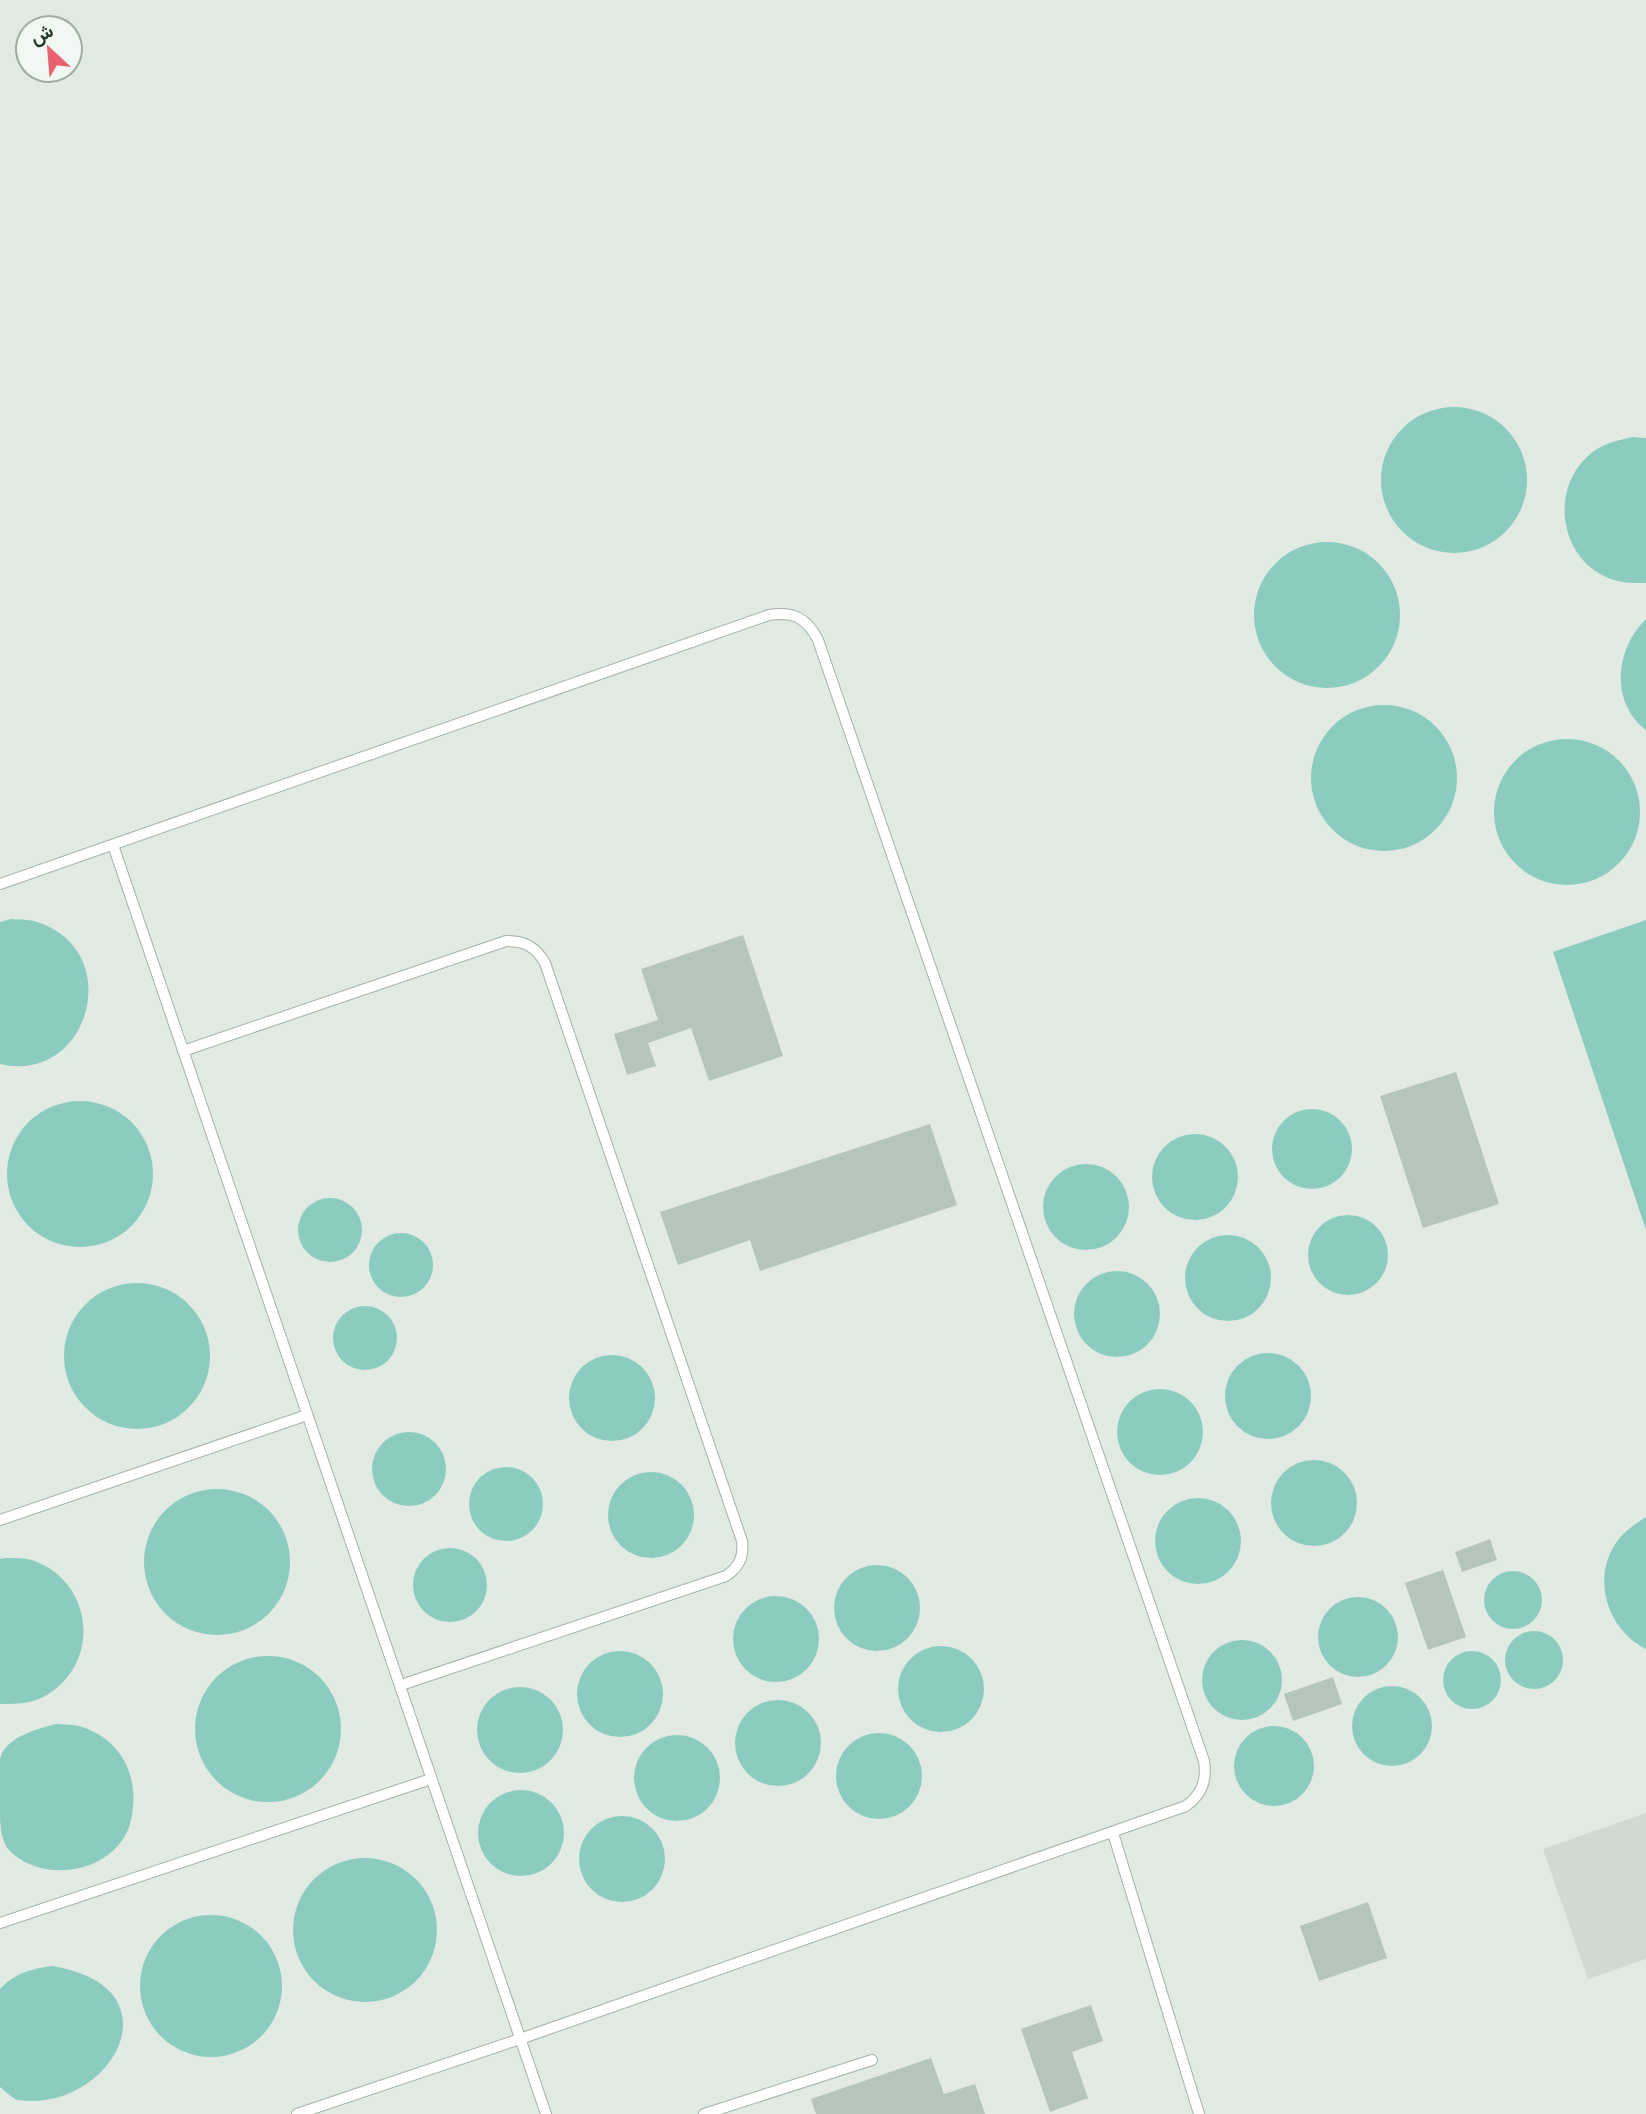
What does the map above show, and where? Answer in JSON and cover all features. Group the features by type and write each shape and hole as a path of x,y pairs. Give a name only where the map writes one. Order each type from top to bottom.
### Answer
{"lane":[{"path":"0,884 769,615 785,612 799,617 811,626 818,640 1205,1761 1205,1782 1195,1799 1186,1806 520,2039 297,2114"},
{"path":"113,845 546,2114"},
{"path":"183,1051 506,941 516,941 534,948 545,963 550,976 738,1528 742,1541 741,1558 733,1572 726,1576 401,1685"},
{"path":"0,1520 307,1415"},
{"path":"0,1923 431,1779"},
{"path":"1113,1833 1199,2114"},
{"path":"704,2114 872,2060"}],"shaded area":[{"path":"1646,1813 1646,1959 1588,1979 1543,1849"}],"water":[{"path":"1454,407 1482,412 1506,428 1522,452 1527,480 1522,508 1506,532 1482,548 1454,553 1426,548 1402,532 1386,508 1381,480 1386,452 1402,428 1426,412"},
{"path":"1632,437 1646,438 1646,583 1614,580 1589,566 1577,553 1565,520 1565,503 1576,470 1598,449"},
{"path":"1327,542 1355,547 1379,563 1395,587 1400,615 1395,643 1379,667 1355,683 1327,688 1299,683 1275,667 1259,643 1254,615 1259,587 1275,563 1299,547"},
{"path":"1646,619 1646,730 1626,705 1621,675 1628,645"},
{"path":"1384,705 1412,710 1436,726 1452,750 1457,778 1452,806 1436,830 1412,846 1384,851 1356,846 1332,830 1316,806 1311,778 1316,750 1332,726 1356,710"},
{"path":"1567,739 1595,744 1619,760 1635,784 1640,812 1635,840 1619,864 1595,880 1567,885 1539,880 1515,864 1499,840 1494,812 1499,784 1515,760 1539,744"},
{"path":"11,919 37,922 65,937 82,959 88,985 86,1012 75,1036 56,1055 31,1065 0,1064 0,922"},
{"path":"1646,920 1646,1230 1553,952"},
{"path":"80,1101 108,1106 132,1122 148,1146 153,1174 148,1202 132,1226 108,1242 80,1247 52,1242 28,1226 12,1202 7,1174 12,1146 28,1122 52,1106"},
{"path":"1312,1109 1327,1112 1340,1121 1349,1134 1352,1149 1349,1164 1340,1177 1327,1186 1312,1189 1297,1186 1284,1177 1275,1164 1272,1149 1275,1134 1284,1121 1297,1112"},
{"path":"1195,1134 1219,1141 1231,1153 1238,1177 1231,1201 1219,1213 1195,1220 1171,1213 1159,1201 1152,1177 1159,1153 1171,1141"},
{"path":"1086,1164 1102,1168 1116,1177 1125,1191 1129,1207 1125,1223 1116,1237 1102,1246 1086,1250 1070,1246 1056,1237 1047,1223 1043,1207 1047,1191 1056,1177 1070,1168"},
{"path":"330,1198 342,1200 353,1207 360,1218 360,1242 353,1253 342,1260 330,1262 318,1260 307,1253 300,1242 298,1230 300,1218 307,1207 318,1200"},
{"path":"1348,1215 1363,1218 1376,1227 1385,1240 1388,1255 1385,1270 1376,1283 1363,1292 1348,1295 1333,1292 1320,1283 1311,1270 1308,1255 1311,1240 1320,1227 1333,1218"},
{"path":"401,1233 413,1235 424,1242 431,1253 431,1277 424,1288 413,1295 401,1297 389,1295 378,1288 371,1277 369,1265 371,1253 378,1242 389,1235"},
{"path":"1228,1235 1252,1242 1264,1254 1271,1278 1264,1302 1252,1314 1228,1321 1204,1314 1192,1302 1185,1278 1192,1254 1204,1242"},
{"path":"1117,1271 1141,1278 1153,1290 1160,1314 1153,1338 1141,1350 1117,1357 1093,1350 1081,1338 1074,1314 1081,1290 1093,1278"},
{"path":"137,1283 165,1288 189,1304 205,1328 210,1356 205,1384 189,1408 165,1424 137,1429 109,1424 85,1408 69,1384 64,1356 69,1328 85,1304 109,1288"},
{"path":"365,1306 377,1308 388,1315 395,1326 395,1350 388,1361 377,1368 365,1370 353,1368 342,1361 335,1350 333,1338 335,1326 342,1315 353,1308"},
{"path":"1268,1353 1284,1357 1298,1366 1307,1380 1311,1396 1307,1412 1298,1426 1284,1435 1268,1439 1252,1435 1238,1426 1229,1412 1225,1396 1229,1380 1238,1366 1252,1357"},
{"path":"612,1355 636,1362 648,1374 655,1398 648,1422 636,1434 612,1441 588,1434 576,1422 569,1398 576,1374 588,1362"},
{"path":"1160,1389 1184,1396 1196,1408 1203,1432 1196,1456 1184,1468 1160,1475 1136,1468 1124,1456 1117,1432 1124,1408 1136,1396"},
{"path":"409,1432 423,1435 435,1443 443,1455 446,1469 443,1483 435,1495 423,1503 409,1506 395,1503 383,1495 375,1483 372,1469 375,1455 383,1443 395,1435"},
{"path":"1314,1460 1338,1467 1350,1479 1357,1503 1350,1527 1338,1539 1314,1546 1290,1539 1278,1527 1271,1503 1278,1479 1290,1467"},
{"path":"506,1467 520,1470 532,1478 540,1490 543,1504 540,1518 532,1530 520,1538 506,1541 492,1538 480,1530 472,1518 469,1504 472,1490 480,1478 492,1470"},
{"path":"651,1472 675,1479 687,1491 694,1515 687,1539 675,1551 651,1558 627,1551 615,1539 608,1515 615,1491 627,1479"},
{"path":"217,1489 245,1494 269,1510 285,1534 290,1562 285,1590 269,1614 245,1630 217,1635 189,1630 165,1614 149,1590 144,1562 149,1534 165,1510 189,1494"},
{"path":"1198,1498 1222,1505 1234,1517 1241,1541 1234,1565 1222,1577 1198,1584 1174,1577 1162,1565 1155,1541 1162,1517 1174,1505"},
{"path":"1646,1517 1646,1649 1633,1641 1614,1618 1605,1590 1605,1575 1608,1560 1617,1541"},
{"path":"450,1548 464,1551 476,1559 484,1571 487,1585 484,1599 476,1611 464,1619 450,1622 436,1619 424,1611 416,1599 413,1585 416,1571 424,1559 436,1551"},
{"path":"0,1559 32,1560 52,1570 68,1585 78,1603 83,1623 83,1643 76,1663 65,1680 47,1695 18,1704 0,1704"},
{"path":"877,1565 901,1572 913,1584 920,1608 913,1632 901,1644 877,1651 853,1644 841,1632 834,1608 841,1584 853,1572"},
{"path":"1507,1571 1519,1571 1534,1579 1542,1594 1542,1606 1534,1621 1519,1629 1507,1629 1492,1621 1484,1606 1484,1594 1492,1579"},
{"path":"776,1596 800,1603 812,1615 819,1639 812,1663 800,1675 776,1682 752,1675 740,1663 733,1639 740,1615 752,1603"},
{"path":"1358,1597 1373,1600 1386,1609 1395,1622 1398,1637 1395,1652 1386,1665 1373,1674 1358,1677 1343,1674 1330,1665 1321,1652 1318,1637 1321,1622 1330,1609 1343,1600"},
{"path":"1528,1631 1540,1631 1555,1639 1563,1654 1563,1666 1555,1681 1540,1689 1528,1689 1513,1681 1505,1666 1505,1654 1513,1639"},
{"path":"1242,1640 1257,1643 1270,1652 1279,1665 1282,1680 1279,1695 1270,1708 1257,1717 1242,1720 1227,1717 1214,1708 1205,1695 1202,1680 1205,1665 1214,1652 1227,1643"},
{"path":"941,1646 965,1653 977,1665 984,1689 977,1713 965,1725 941,1732 917,1725 905,1713 898,1689 905,1665 917,1653"},
{"path":"620,1651 644,1658 656,1670 663,1694 656,1718 644,1730 620,1737 596,1730 584,1718 577,1694 584,1670 596,1658"},
{"path":"1466,1651 1478,1651 1493,1659 1501,1674 1501,1686 1493,1701 1478,1709 1466,1709 1451,1701 1443,1686 1443,1674 1451,1659"},
{"path":"268,1656 296,1661 320,1677 336,1701 341,1729 336,1757 320,1781 296,1797 268,1802 240,1797 216,1781 200,1757 195,1729 200,1701 216,1677 240,1661"},
{"path":"1392,1686 1407,1689 1420,1698 1429,1711 1432,1726 1429,1741 1420,1754 1407,1763 1392,1766 1377,1763 1364,1754 1355,1741 1352,1726 1355,1711 1364,1698 1377,1689"},
{"path":"520,1687 544,1694 556,1706 563,1730 556,1754 544,1766 520,1773 496,1766 484,1754 477,1730 484,1706 496,1694"},
{"path":"778,1700 802,1707 814,1719 821,1743 814,1767 802,1779 778,1786 754,1779 742,1767 735,1743 742,1719 754,1707"},
{"path":"56,1724 82,1727 109,1742 126,1763 133,1790 131,1820 124,1838 111,1852 95,1862 58,1870 39,1868 22,1860 7,1848 0,1812 0,1759 3,1751 23,1735"},
{"path":"1274,1726 1289,1729 1302,1738 1311,1751 1314,1766 1311,1781 1302,1794 1289,1803 1274,1806 1259,1803 1246,1794 1237,1781 1234,1766 1237,1751 1246,1738 1259,1729"},
{"path":"879,1733 903,1740 915,1752 922,1776 915,1800 903,1812 879,1819 855,1812 843,1800 836,1776 843,1752 855,1740"},
{"path":"677,1735 701,1742 713,1754 720,1778 713,1802 701,1814 677,1821 653,1814 641,1802 634,1778 641,1754 653,1742"},
{"path":"521,1790 545,1797 557,1809 564,1833 557,1857 545,1869 521,1876 497,1869 485,1857 478,1833 485,1809 497,1797"},
{"path":"622,1816 646,1823 658,1835 665,1859 658,1883 646,1895 622,1902 598,1895 586,1883 579,1859 586,1835 598,1823"},
{"path":"365,1858 393,1863 416,1879 432,1902 437,1930 432,1958 416,1981 393,1997 365,2002 337,1997 314,1981 298,1958 293,1930 298,1902 314,1879 337,1863"},
{"path":"211,1915 238,1920 262,1935 277,1959 282,1986 277,2013 262,2037 238,2052 211,2057 184,2052 160,2037 145,2013 140,1986 145,1959 160,1935 184,1920"},
{"path":"52,1966 92,1978 115,1998 123,2021 118,2046 103,2069 80,2088 51,2099 17,2100 0,2087 0,1989 24,1973"}],"building":[{"path":"743,935 783,1056 709,1081 691,1028 648,1043 656,1066 627,1075 614,1034 658,1020 641,969"},
{"path":"1456,1072 1499,1204 1423,1228 1380,1096"},
{"path":"930,1124 957,1205 760,1271 750,1240 678,1265 660,1212"},
{"path":"1490,1539 1497,1560 1462,1572 1455,1552"},
{"path":"1443,1570 1466,1637 1428,1650 1405,1583"},
{"path":"1333,1677 1342,1704 1293,1721 1284,1694"},
{"path":"1368,1902 1387,1958 1319,1981 1300,1926"},
{"path":"1091,2005 1103,2041 1072,2052 1088,2098 1050,2112 1021,2029"},
{"path":"931,2058 944,2094 975,2084 985,2114 816,2114 811,2099"}]}
